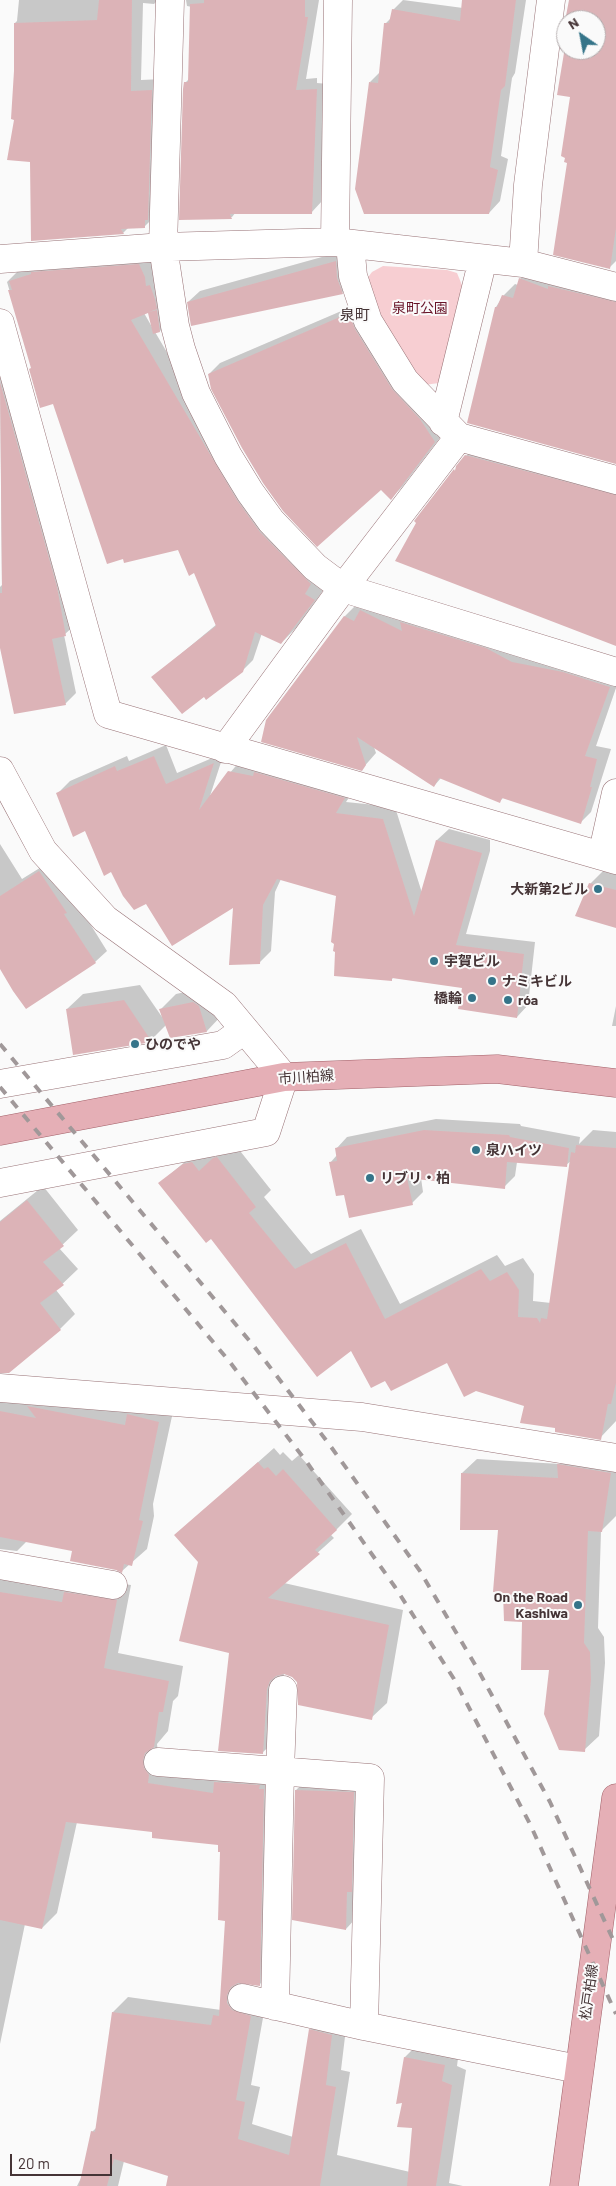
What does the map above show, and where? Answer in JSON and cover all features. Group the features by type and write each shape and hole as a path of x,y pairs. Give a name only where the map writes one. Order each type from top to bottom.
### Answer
{"main road":[{"name":"市川柏線","path":"0,1131 284,1077 498,1069 616,1083"},
{"name":"松戸柏線","path":"564,2186 578,2069 616,1798"}],"street":[{"path":"170,0 163,247 181,348 196,393 228,456 271,521 315,567 343,588 616,672"},
{"path":"338,0 343,243 352,276 368,321 405,381 451,430 616,480"},
{"path":"523,263 528,184 551,0"},
{"path":"0,259 163,247 343,243 523,263 616,288"},
{"path":"225,749 343,588 451,430 483,258"},
{"path":"0,323 108,714 609,858 616,793"},
{"path":"0,771 43,851 105,919 224,1005 284,1077 266,1132 0,1183"},
{"path":"0,1084 223,1045 244,1030"},
{"path":"0,1388 362,1417 616,1458"},
{"path":"0,1565 113,1585"},
{"path":"275,2006 280,1771 284,1690"},
{"path":"158,1762 370,1778 364,2026"},
{"path":"242,1998 364,2026 578,2069"}],"green space":[{"name":"泉町公園","path":"383,266 447,270 457,273 464,290 439,383 424,385 394,347 365,281 372,272"}],"building":[{"path":"99,0 132,0 131,91 152,90 148,220 145,220 145,228 121,229 124,234 31,241 30,162 7,160 14,120 11,119 14,23 97,20"},
{"path":"204,0 305,0 305,17 308,17 296,90 317,89 312,214 230,214 232,219 179,220 183,89 184,82 188,82 190,4 204,3"},
{"path":"462,0 516,0 505,86 501,90 490,167 498,170 489,214 364,214 355,189 369,82 378,83 384,23 389,23 392,9 460,21"},
{"path":"569,0 616,0 616,228 610,269 553,255 567,163 564,162 565,158 561,156 570,97 557,95 563,60 606,60 606,10 567,10"},
{"path":"336,261 337,278 343,294 191,326 187,302"},
{"path":"139,264 145,277 146,286 150,285 155,299 157,309 149,312 157,310 160,332 153,334 148,313 131,320 237,500 260,532 311,584 305,594 315,600 281,644 255,632 243,672 206,700 204,697 182,714 151,677 216,626 194,573 189,576 178,550 124,563 123,559 107,564 53,404 40,408 29,369 31,368 8,290 12,290 9,281 31,274 31,272"},
{"path":"519,278 548,289 548,286 616,302 616,464 467,423 495,307 497,307 502,295 513,298"},
{"path":"349,313 355,329 392,389 420,419 435,442 391,500 381,490 317,547 283,511 263,483 211,389 208,374"},
{"path":"0,382 57,587 66,636 52,639 66,705 14,714 0,648 0,593 2,593"},
{"path":"465,455 616,495 616,646 395,561 416,523 414,521 454,469 455,471 456,466"},
{"path":"360,610 402,631 400,622 486,648 512,662 563,672 610,687 585,756 597,759 590,787 592,787 581,824 502,798 500,803 439,778 434,787 357,737 366,765 362,771 261,742 266,720 344,616 354,621"},
{"path":"154,756 166,784 214,763 199,810 228,771 253,776 254,772 345,798 336,813 383,819 414,916 436,840 482,853 456,945 524,954 517,1018 458,1009 462,988 392,978 392,981 334,976 335,952 333,951 334,944 331,942 336,896 277,879 263,905 260,964 229,965 233,908 172,946 146,904 134,910 123,896 111,872 104,876 85,831 73,837 56,793 115,766 117,771"},
{"path":"39,871 67,913 64,914 96,963 26,1009 0,969 0,896"},
{"name":"大新第2ビル","path":"589,883 616,890 616,928 575,916"},
{"path":"124,1000 152,1042 73,1055 66,1009"},
{"path":"193,1002 199,1006 207,1032 170,1038 159,1009"},
{"path":"424,1130 509,1135 510,1137 569,1148 567,1167 507,1162 505,1189 407,1178 413,1205 349,1218 344,1195 336,1196 329,1162 337,1161 335,1148"},
{"path":"576,1145 616,1148 616,1383 611,1404 608,1404 601,1440 555,1432 555,1428 520,1423 524,1406 476,1391 464,1397 447,1363 391,1391 385,1381 371,1388 351,1351 317,1377 211,1239 206,1243 158,1183 183,1164 192,1162 199,1171 213,1158 217,1157 256,1207 249,1213 295,1269 346,1243 385,1319 481,1269 490,1281 507,1272 519,1290 518,1317 537,1318 540,1323 541,1318 547,1319 571,1152 575,1153"},
{"path":"27,1200 64,1246 43,1262 64,1285 40,1303 61,1330 9,1373 0,1373 0,1222"},
{"path":"27,1406 125,1425 127,1414 159,1422 139,1520 143,1521 132,1566 124,1564 122,1573 116,1570 70,1561 72,1551 0,1537 0,1411 36,1418"},
{"path":"258,1462 264,1469 268,1467 276,1476 283,1469 337,1530 315,1550 320,1554 268,1598 389,1625 372,1720 298,1705 297,1682 292,1677 284,1674 276,1676 270,1681 267,1689 263,1754 218,1751 229,1653 179,1641 198,1562 174,1535"},
{"path":"557,1464 611,1473 602,1532 588,1531 584,1643 590,1652 591,1679 585,1752 559,1750 544,1714 549,1670 521,1670 522,1622 504,1621 503,1593 493,1592 498,1530 460,1530 461,1473 558,1478"},
{"path":"0,1592 62,1602 64,1592 117,1600 104,1668 169,1681 163,1712 159,1712 154,1747 145,1753 143,1760 144,1768 149,1775 148,1783 213,1793 214,1782 260,1785 259,1789 264,1789 260,1986 238,1983 231,1987 227,1995 227,2003 232,2010 251,2016 236,2100 245,2102 238,2139 289,2155 309,2029 332,2035 326,2085 336,2087 320,2186 166,2186 168,2176 114,2159 107,2186 79,2186 91,2131 95,2132 112,2012 211,2025 213,2015 219,2016 225,1921 218,1920 220,1852 218,1852 218,1845 152,1838 152,1832 66,1822 42,1929 0,1920"},
{"path":"295,1790 354,1792 352,1892 347,1892 346,1930 292,1920"},
{"path":"404,2057 445,2065 442,2081 452,2085 436,2186 407,2186 412,2128 397,2127 402,2103 396,2104"}],"railway":[{"path":"0,1044 253,1345 329,1444 420,1571 477,1668 550,1802 616,1946"},
{"path":"0,1087 229,1361 306,1461 395,1587 454,1679 530,1824 616,2014"}],"place":[{"name":"大新第2ビル","path":"598,889"},
{"name":"宇賀ビル","path":"434,961"},
{"name":"ナミキビル","path":"492,981"},
{"name":"橋輪","path":"472,998"},
{"name":"róa","path":"508,1000"},
{"name":"ひのでや","path":"135,1044"},
{"name":"泉ハイツ","path":"476,1150"},
{"name":"リブリ・柏","path":"370,1178"},
{"name":"On the Road Kashiwa","path":"578,1605"}],"district":[{"name":"泉町","path":"355,315"}]}
